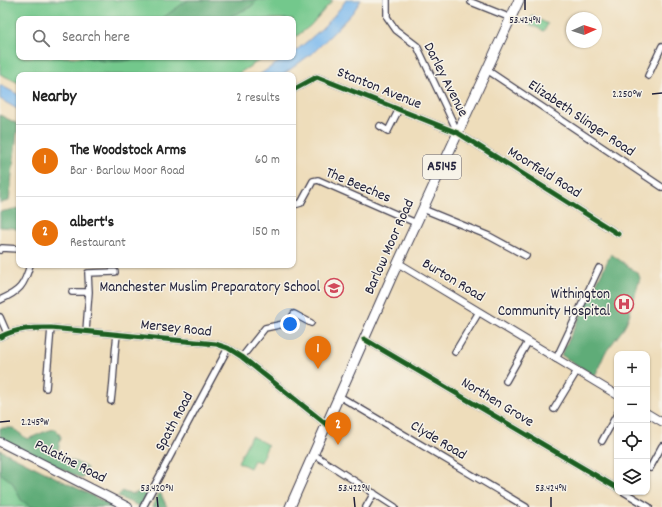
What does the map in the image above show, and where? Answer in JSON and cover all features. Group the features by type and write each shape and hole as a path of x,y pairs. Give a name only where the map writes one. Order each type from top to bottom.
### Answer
{"main road":[{"name":"Barlow Moor Road","path":"290,507 416,223 519,0"},
{"name":"Palatine Road","path":"0,442 128,507"}],"street":[{"name":"Darley Avenue","path":"387,0 387,17 396,30 417,46 458,133"},
{"path":"471,2 510,18"},
{"path":"648,76 662,46"},
{"name":"Elizabeth Slinger Road","path":"487,70 662,187"},
{"name":"Stanton Avenue","path":"296,88 317,77 458,133"},
{"path":"380,126 388,130 399,109"},
{"name":"Moorfield Road","path":"458,133 618,234"},
{"name":"The Beeches","path":"296,204 301,203 313,181 318,180 416,223"},
{"path":"423,209 489,236 526,256"},
{"path":"0,250 2,248 16,249"},
{"name":"Burton Road","path":"398,263 614,393"},
{"path":"0,300 10,296 20,289 27,278 29,268"},
{"path":"556,359 600,268"},
{"path":"86,331 89,292 88,273 115,272"},
{"path":"72,292 89,292"},
{"path":"455,352 479,312"},
{"path":"242,357 265,328 288,323 294,314 311,323"},
{"path":"0,317 7,333"},
{"name":"Mersey Road","path":"0,337 7,333 27,328 50,328 216,344 228,348 242,357 326,424"},
{"path":"46,388 50,328"},
{"path":"111,401 117,335"},
{"name":"Northen Grove","path":"364,339 614,486"},
{"path":"506,381 528,342"},
{"name":"Spath Road","path":"143,507 228,348"},
{"path":"554,410 577,371"},
{"name":"Clyde Road","path":"339,396 526,507"},
{"path":"650,415 662,422"},
{"path":"602,441 614,419"},
{"path":"650,468 662,446"},
{"path":"313,454 395,507"},
{"path":"366,507 374,493"},
{"path":"629,495 649,507"}],"green space":[{"path":"0,0 333,0 310,26 296,37 296,16 16,16 16,60 260,60 241,72 16,72 16,82 0,74"},
{"path":"188,0 257,0 251,7 231,16 165,16"},
{"path":"532,16 548,24 544,31 529,24"},
{"path":"99,60 127,60 113,62"},
{"path":"0,115 16,123 16,141 9,201 0,203"},
{"path":"16,209 16,229 0,227 0,212"},
{"path":"611,254 638,273 640,278 624,328 605,353 595,376 561,355"},
{"path":"0,428 13,428 27,439 56,429 61,437 58,450 60,457 76,462 87,468 82,479 0,439"},
{"path":"251,436 268,445 260,462 254,460 250,468 238,462"},
{"path":"0,450 60,480 45,507 0,507"},
{"path":"0,450 115,507 31,507 21,500 12,482 0,473"},
{"path":"146,488 149,490 141,507 118,497 122,491 134,494"},
{"path":"159,493 161,494 167,507 152,507"}],"water":[{"path":"346,0 361,0 353,12 315,51 286,72 264,72 282,60 296,60 296,51 315,35 341,8"},
{"path":"0,85 16,93 16,108 0,99"}],"cycle path":[{"path":"296,88 317,77 458,133 618,234"},
{"path":"0,337 19,330 31,328 51,328 216,344 228,348 242,357 326,424"},
{"path":"364,339 614,486"}],"place":[{"name":"Manchester Muslim Preparatory School","path":"334,288"},
{"name":"Withington Community Hospital","path":"624,304"},
{"name":"The Woodstock Arms","path":"318,369"},
{"name":"albert's","path":"338,445"}]}
